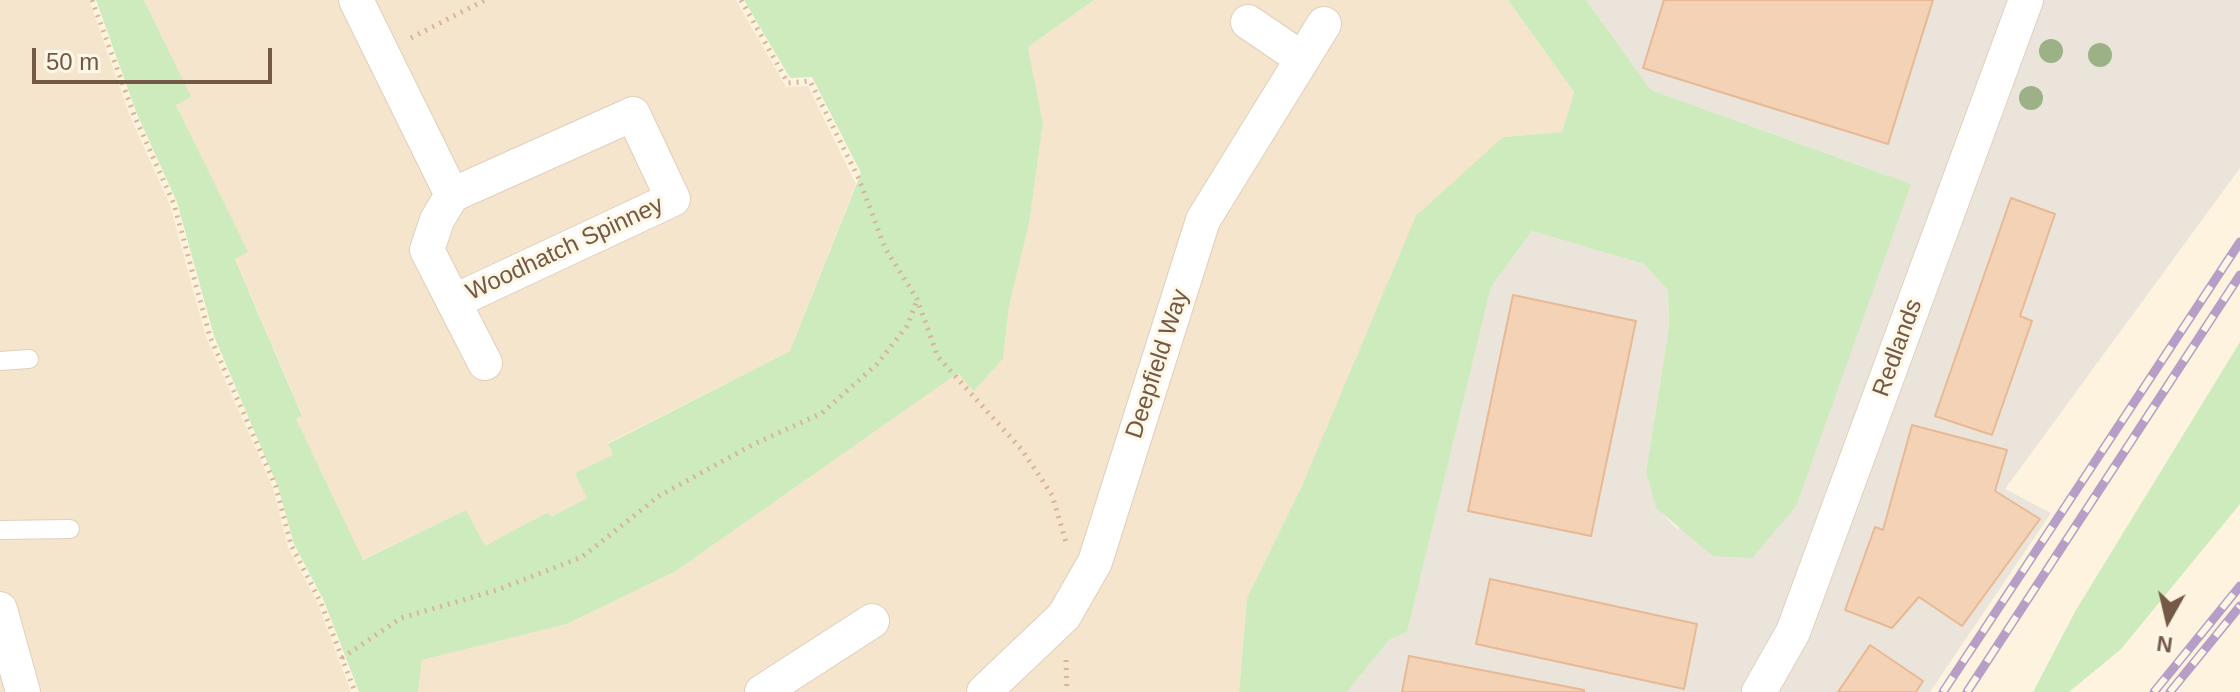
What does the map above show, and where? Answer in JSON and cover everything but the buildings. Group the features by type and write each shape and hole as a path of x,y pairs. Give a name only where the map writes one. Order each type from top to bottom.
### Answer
{"street":[{"path":"356,0 452,195"},
{"name":"Redlands","path":"1759,692 1793,632 2025,0"},
{"path":"1248,22 1301,58"},
{"name":"Deepfield Way","path":"984,692 1064,616 1095,562 1203,220 1324,24"},
{"name":"Woodhatch Spinney","path":"455,301 673,199 633,114 452,195 437,220 427,250 485,363"},
{"path":"0,609 23,692"},
{"path":"762,692 872,621"}],"lane":[{"path":"0,361 29,359"},
{"path":"0,530 70,529"}],"path":[{"path":"92,0 134,115 174,204 210,337 276,487 291,545 321,603 355,692"},
{"path":"382,54 485,0"},
{"path":"741,0 788,83 810,81 859,179 885,248 917,299 938,357 1022,450 1052,495 1066,533 1065,547"},
{"path":"342,658 401,618 497,590 582,557 659,496 752,445 822,413 877,364 907,326 917,299"}],"shaded area":[{"path":"0,0 89,0 130,116 170,205 206,337 273,488 288,547 318,604 351,692 0,692"},
{"path":"144,0 736,0 786,87 808,86 856,184 790,351 608,443 613,455 587,498 550,518 547,512 485,547 466,510 362,560 295,418 302,415 235,258 247,252 176,104 190,97"},
{"path":"1094,0 1508,0 1574,92 1562,132 1503,137 1359,359 1247,598 1239,692 418,692 422,660 567,624 676,571 959,372 975,390 1003,359 1009,306 1029,224 1043,123 1028,47"},
{"path":"1586,0 2240,0 2240,168 2005,489 2051,513 1930,692 1347,692 1389,640 1407,631 1491,287 1532,231 1644,264 1668,290 1669,327 1646,472 1656,507 1678,530 1911,184 1651,90"}],"green space":[{"path":"96,0 144,0 191,97 176,105 248,252 235,259 302,416 296,419 363,560 466,510 485,546 548,512 551,517 587,498 575,473 613,455 608,444 790,351 861,173 812,77 790,78 744,0 1094,0 1028,47 1043,123 1029,224 1009,306 1003,359 974,391 958,373 676,571 567,624 422,660 418,692 359,692 324,601 294,544 278,487 214,336 177,202 137,114"},
{"path":"1508,0 1586,0 1651,90 1911,184 1796,506 1752,558 1713,556 1656,508 1646,472 1669,327 1668,290 1644,264 1532,231 1491,287 1407,632 1389,640 1347,692 1239,692 1247,598 1302,486 1416,216 1503,137 1562,132 1574,92"},
{"path":"2240,342 2240,504 2121,649 2069,692 2033,692 2076,610"}],"railway":[{"path":"1943,692 2240,242"},
{"path":"1967,692 2240,275"},
{"path":"2154,692 2240,586"},
{"path":"2170,692 2240,606"}]}
